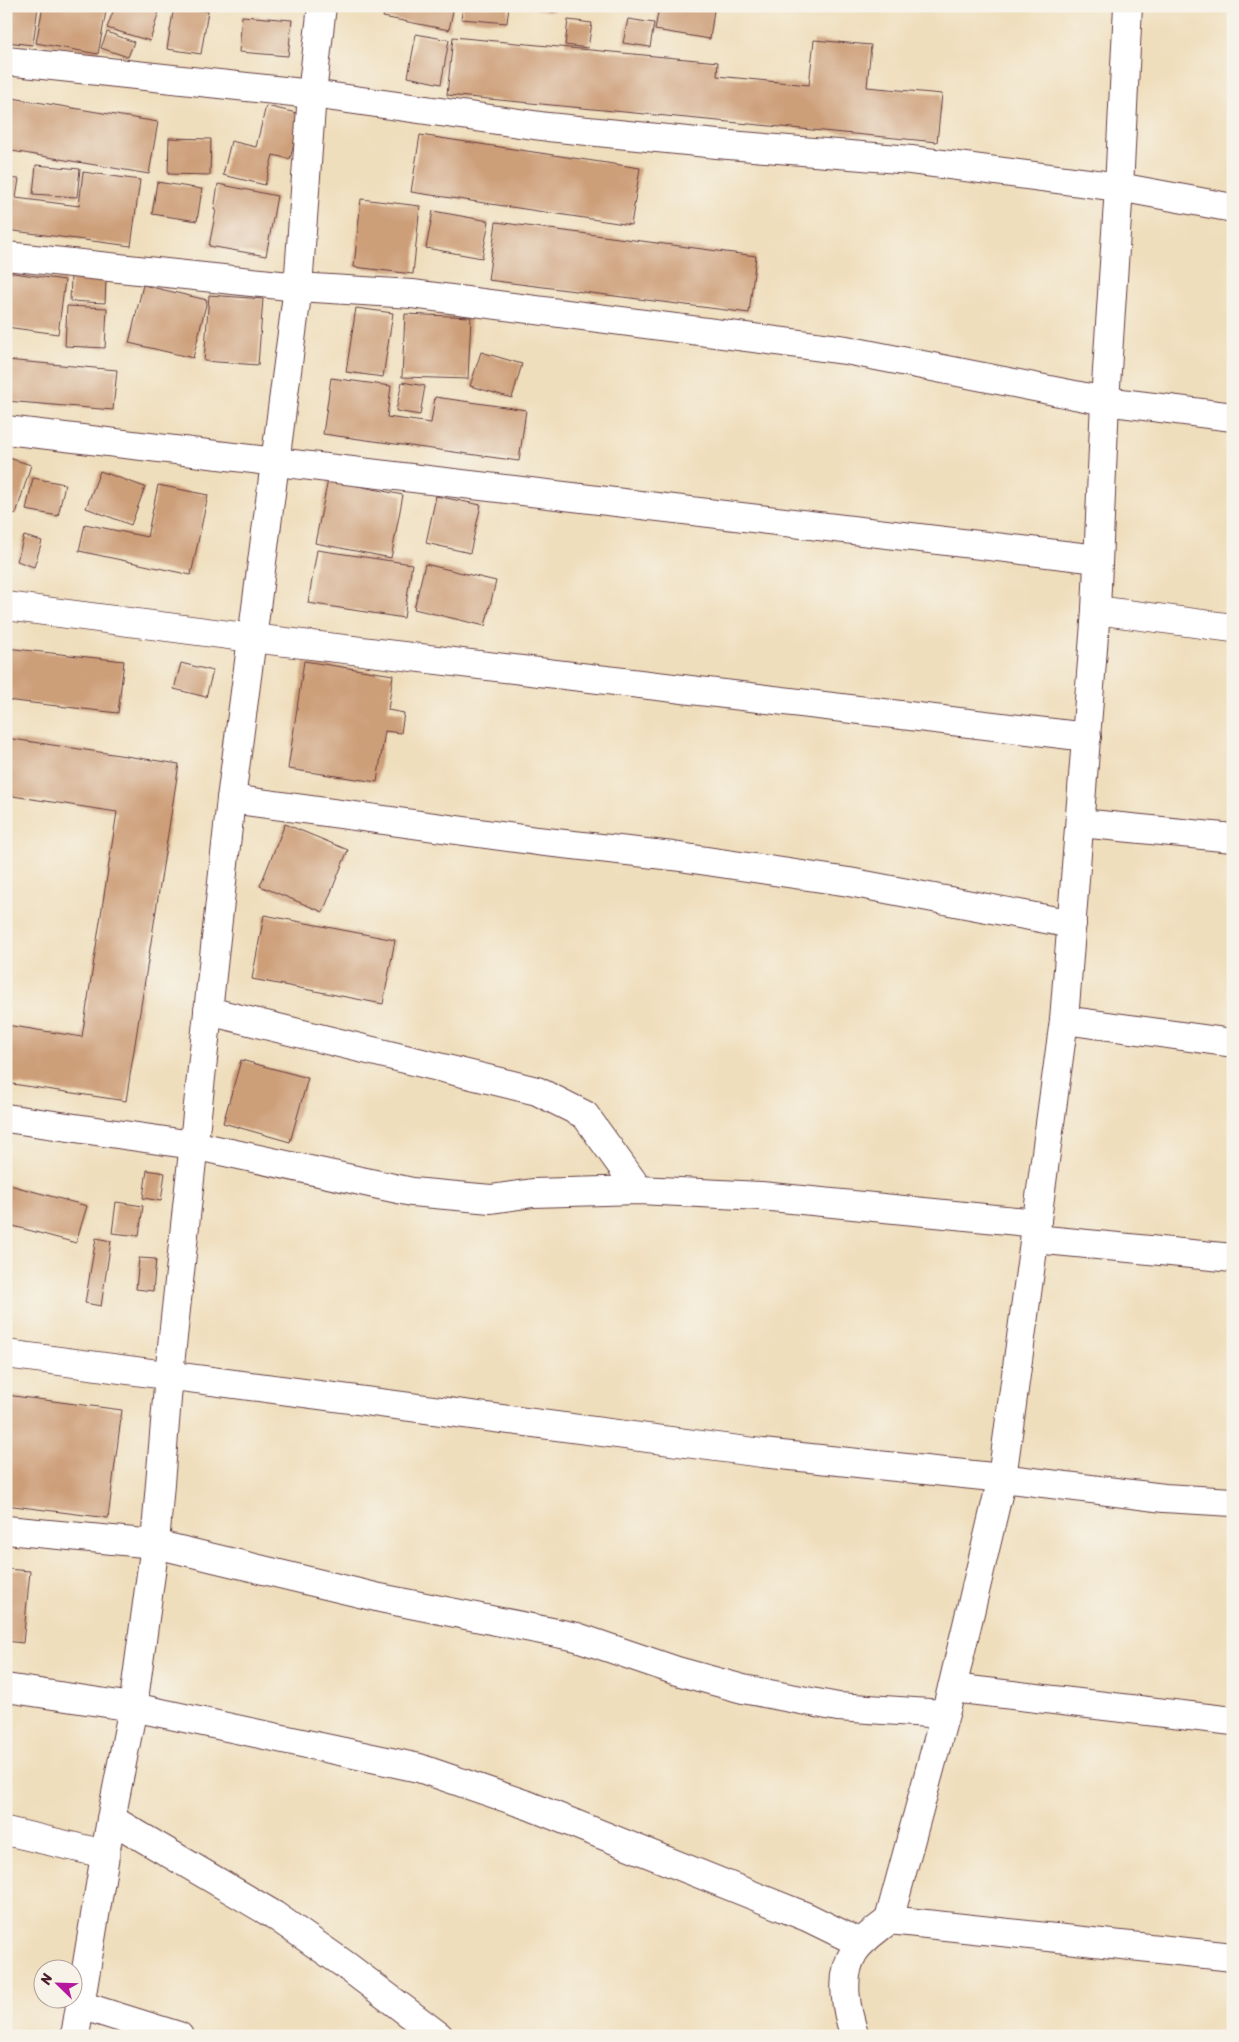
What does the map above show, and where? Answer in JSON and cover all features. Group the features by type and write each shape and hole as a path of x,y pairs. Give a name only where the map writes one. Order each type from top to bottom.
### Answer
{"street":[{"path":"82,1993 111,1819 133,1707 155,1544 169,1374 231,799 273,463 298,287 312,94 322,6"},
{"path":"855,2036 846,2010 849,1963 860,1943 889,1920 952,1688 1002,1478 1036,1231 1064,1020 1087,737 1096,610 1105,401 1119,187 1128,6"},
{"path":"6,61 312,94 548,127 717,144 911,160 1119,187 1233,208"},
{"path":"6,256 298,287 412,294 846,350 1105,401 1233,417"},
{"path":"6,430 1098,559"},
{"path":"6,606 252,638 1087,737"},
{"path":"1096,610 1233,628"},
{"path":"231,799 537,841 673,856 849,882 1072,924"},
{"path":"1080,823 1233,838"},
{"path":"208,1011 537,1092 585,1115 640,1190"},
{"path":"1064,1020 1233,1043"},
{"path":"6,1118 193,1144 412,1192 491,1199 533,1193 640,1190 761,1196 1233,1258"},
{"path":"6,1354 762,1453 1002,1478 1164,1498 1233,1502"},
{"path":"6,1530 155,1544 380,1598 577,1637 677,1671 743,1689 838,1707 944,1714"},
{"path":"6,1688 133,1707 419,1768 530,1806 798,1914 860,1943"},
{"path":"952,1688 1233,1721"},
{"path":"111,1819 274,1915 344,1964 440,2036"},
{"path":"6,1831 105,1854"},
{"path":"889,1920 1233,1958"},
{"path":"82,2006 179,2036"},
{"path":"75,2036 79,2010"}],"building":[{"path":"6,6 38,6 33,45 6,42"},
{"path":"43,6 107,6 98,54 36,43"},
{"path":"115,6 143,6 159,11 150,41 107,28"},
{"path":"174,6 208,11 201,54 167,49"},
{"path":"386,6 454,6 449,30 383,17"},
{"path":"463,6 509,6 507,23 461,19"},
{"path":"535,6 555,6 554,12 535,9"},
{"path":"659,6 689,6 714,10 710,39 655,30"},
{"path":"242,16 292,20 288,56 239,52"},
{"path":"628,19 654,23 650,47 623,43"},
{"path":"568,20 592,23 588,48 565,45"},
{"path":"107,32 134,42 128,57 101,48"},
{"path":"416,34 449,40 441,84 408,77"},
{"path":"453,37 718,62 717,76 809,85 814,40 871,45 867,87 942,94 937,142 447,95"},
{"path":"6,97 158,122 149,174 6,150"},
{"path":"266,106 301,114 290,159 273,155 265,185 223,175 231,141 256,147"},
{"path":"420,135 640,168 631,225 411,192"},
{"path":"169,138 211,139 210,175 168,174"},
{"path":"36,165 80,169 77,197 33,194"},
{"path":"83,172 140,180 131,246 6,230 6,178 19,179 16,198 79,206"},
{"path":"157,182 202,189 197,221 152,214"},
{"path":"218,184 277,196 266,256 209,246 216,210 214,210"},
{"path":"361,199 420,206 413,274 354,267"},
{"path":"433,211 489,221 482,258 426,248"},
{"path":"496,222 756,256 749,313 488,280"},
{"path":"6,272 65,280 58,334 6,327"},
{"path":"71,277 106,279 105,303 70,301"},
{"path":"143,285 207,300 193,358 129,343"},
{"path":"209,295 263,299 258,365 204,361"},
{"path":"67,306 107,308 105,348 65,346"},
{"path":"356,308 393,313 383,377 346,372"},
{"path":"405,314 471,317 468,379 402,377"},
{"path":"481,352 522,364 512,398 470,386"},
{"path":"6,360 117,370 113,410 6,401"},
{"path":"331,378 391,386 387,417 431,423 435,397 526,410 519,461 323,434"},
{"path":"402,382 425,386 420,415 396,411"},
{"path":"6,457 31,465 16,514 6,511"},
{"path":"100,471 145,487 131,525 86,508"},
{"path":"33,478 65,484 58,516 26,510"},
{"path":"328,480 403,495 391,558 315,543"},
{"path":"158,485 208,495 191,575 79,551 85,524 147,537"},
{"path":"436,496 481,505 470,553 426,543"},
{"path":"24,536 42,541 34,567 17,561"},
{"path":"317,550 412,564 404,618 308,603"},
{"path":"425,564 496,581 485,626 414,609"},
{"path":"6,648 124,661 118,713 6,700"},
{"path":"304,661 393,675 388,710 404,713 401,733 385,731 377,782 288,769"},
{"path":"181,663 213,671 206,697 174,689"},
{"path":"6,738 179,764 126,1101 6,1083 6,1025 82,1037 117,812 6,795"},
{"path":"285,824 348,850 323,912 260,886"},
{"path":"264,915 395,940 383,1004 252,979"},
{"path":"241,1060 308,1078 290,1142 223,1123"},
{"path":"147,1170 165,1173 161,1201 143,1198"},
{"path":"6,1184 87,1206 76,1243 6,1224"},
{"path":"116,1202 143,1206 139,1236 112,1233"},
{"path":"96,1238 111,1241 101,1306 85,1303"},
{"path":"139,1258 156,1259 153,1291 136,1289"},
{"path":"6,1395 122,1410 108,1518 6,1505"},
{"path":"6,1569 30,1571 23,1643 6,1641"}]}
